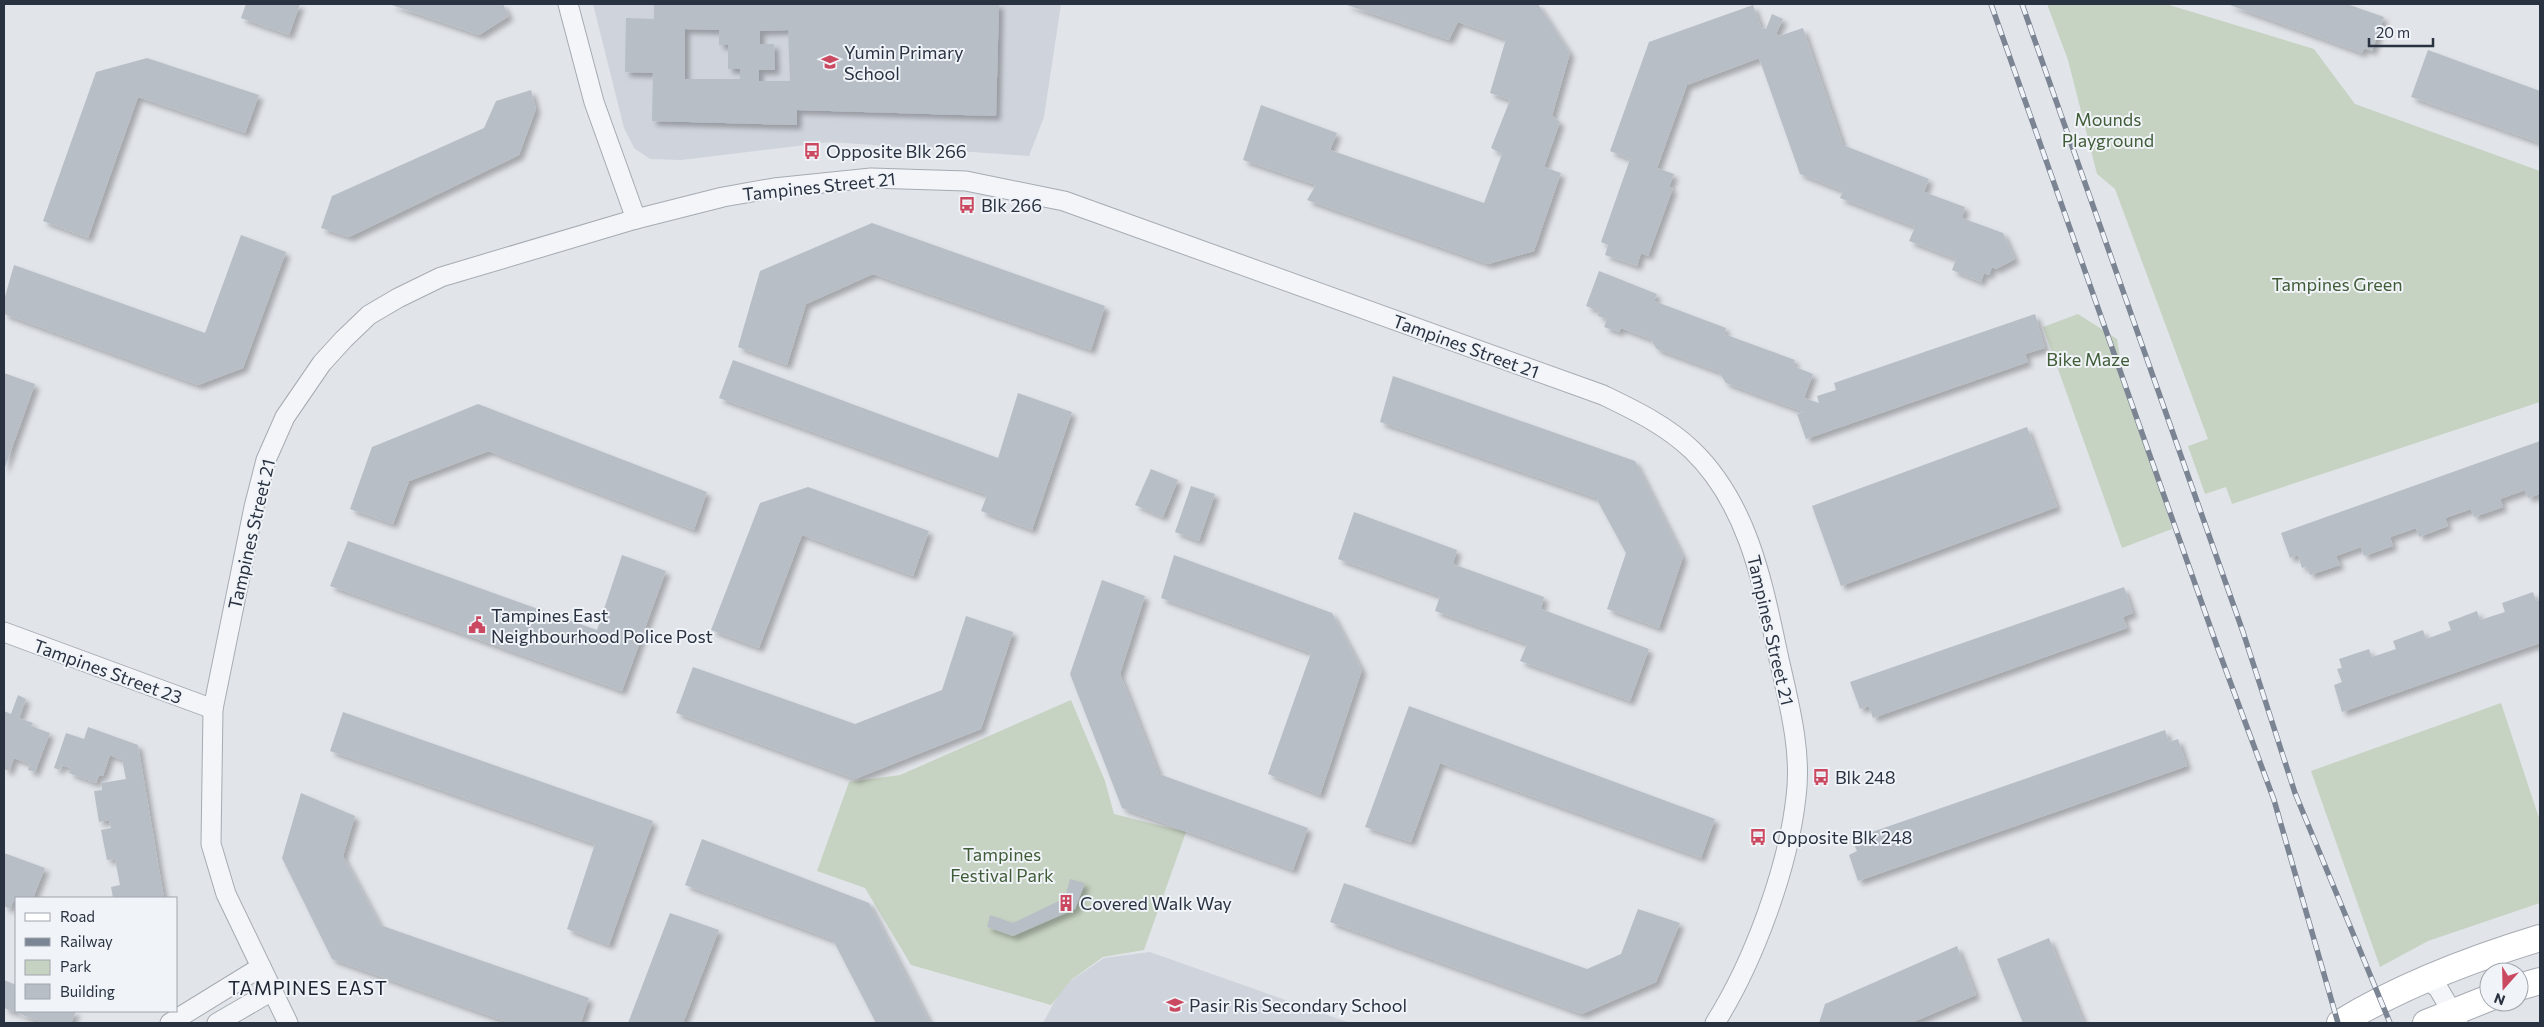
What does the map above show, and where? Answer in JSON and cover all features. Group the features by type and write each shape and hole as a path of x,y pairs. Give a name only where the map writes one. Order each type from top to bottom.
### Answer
{"main road":[{"path":"2340,1023 2426,979 2484,955 2540,938"},
{"path":"2426,1023 2456,1018 2479,1004"}],"street":[{"path":"568,4 594,102 636,219"},
{"name":"Tampines Street 21","path":"288,1023 226,894 211,844 213,710 254,506 266,460 285,417 322,363 369,315 398,298 441,278 636,219 732,195 774,188 871,178 966,181 1014,189 1064,201 1602,395 1639,412 1692,450 1711,472 1739,518 1762,580 1795,740 1797,796 1784,855 1768,910 1743,969 1715,1023"},
{"name":"Tampines Street 23","path":"4,632 213,710"},
{"path":"170,1023 186,1011 261,967"},
{"path":"2426,979 2438,988 2456,1018"},
{"path":"217,1023 272,991"}],"shaded area":[{"name":"Yumin Primary School","path":"593,4 1061,4 1044,117 1029,156 831,142 681,160 650,159 634,148 624,128"},
{"name":"Pasir Ris Secondary School","path":"1150,952 1350,1023 1043,1023 1063,986 1104,958"}],"green space":[{"name":"Tampines Green","path":"2047,4 2166,4 2314,49 2355,104 2540,171 2540,402 2232,504 2226,487 2205,494 2188,446 2208,439 2115,189 2097,174 2068,60"},
{"name":"Bike Maze","path":"2078,314 2117,339 2121,364 2172,529 2122,548 2043,327"},
{"name":"Tampines Festival Park","path":"1071,700 1105,781 1114,814 1186,832 1144,950 1103,957 1071,980 1051,1005 911,965 865,888 817,871 849,782 900,775"},
{"path":"2501,703 2540,821 2540,903 2428,941 2380,967 2311,771"}],"building":[{"path":"246,4 300,4 289,35 241,18"},
{"path":"389,4 503,4 509,16 479,35"},
{"path":"654,4 999,4 996,116 797,110 797,125 652,121 653,73 625,72 626,18 654,19","holes":["685,29 719,30 719,45 728,45 728,69 740,69 740,79 685,79","788,30 790,81 759,81 759,70 775,70 774,44 760,44 760,31"]},
{"path":"1344,4 1538,4 1570,53 1552,116 1560,122 1544,167 1561,173 1534,251 1488,264 1307,200 1316,185 1243,160 1261,105 1337,133 1330,150 1484,203 1502,154 1491,148 1510,100 1490,93 1506,39 1458,22 1449,40"},
{"path":"2227,4 2347,4 2384,17 2372,51 2364,48 2362,53"},
{"path":"1753,5 1761,27 1766,29 1772,14 1783,19 1776,34 1779,36 1803,28 1843,145 1929,179 1924,192 1965,207 1962,218 2003,233 2015,259 1996,269 1992,267 1989,275 1984,273 1981,282 1952,270 1956,259 1909,241 1915,227 1840,198 1843,191 1800,174 1759,58 1687,85 1657,168 1674,174 1669,187 1673,188 1648,256 1641,253 1637,266 1605,255 1608,245 1601,242 1630,159 1610,151 1649,42"},
{"path":"2428,50 2540,91 2540,143 2411,97"},
{"path":"147,58 259,95 245,133 138,97 88,238 43,221 96,72"},
{"path":"531,90 536,109 519,155 349,237 321,228 332,196 484,128 496,101"},
{"path":"872,223 1105,306 1091,350 873,274 806,304 787,365 738,347 760,271"},
{"path":"241,235 286,252 243,368 198,385 4,314 4,300 14,265 205,333"},
{"path":"1599,271 1657,294 1654,301 1726,328 1724,334 1795,360 1793,366 1813,374 1804,398 1819,403 1817,396 1836,390 1834,383 2035,314 2045,348 2025,354 2028,362 1806,439 1797,414 1804,412 1726,383 1719,372 1657,349 1650,339 1621,328 1619,332 1604,327 1607,319 1598,316 1599,311 1586,306"},
{"path":"733,360 998,458 1018,393 1072,412 1032,530 981,511 987,495 719,398"},
{"path":"4,373 35,384 4,470"},
{"path":"1393,376 1635,461 1683,557 1659,628 1607,609 1626,553 1596,498 1380,422"},
{"path":"478,404 707,492 694,530 489,451 409,481 393,524 350,509 372,447"},
{"path":"2027,427 2057,507 1841,586 1812,506"},
{"path":"2540,441 2540,494 2528,498 2525,490 2500,499 2503,507 2474,517 2471,509 2445,518 2448,526 2419,537 2416,528 2390,537 2393,546 2364,556 2361,547 2336,556 2340,565 2310,575 2307,566 2302,568 2298,555 2290,558 2281,533"},
{"path":"1151,469 1178,480 1163,517 1135,505"},
{"path":"1191,486 1215,494 1199,541 1175,532"},
{"path":"808,487 929,531 913,576 802,535 759,648 711,630 760,503"},
{"path":"1354,512 1457,550 1453,564 1544,597 1541,609 1649,649 1630,701 1520,661 1527,644 1435,611 1440,596 1338,559"},
{"path":"348,541 597,630 622,555 666,571 622,691 330,586"},
{"path":"1174,555 1332,613 1362,670 1320,795 1268,774 1311,653 1161,598"},
{"path":"1102,580 1145,596 1120,674 1159,774 1308,828 1293,870 1122,808 1070,674"},
{"path":"2124,587 2133,613 2123,617 2127,628 1873,718 1869,706 1860,709 1850,682"},
{"path":"2533,592 2536,601 2540,600 2540,643 2342,712 2334,685 2342,682 2337,669 2342,668 2339,659 2369,649 2372,657 2396,649 2393,641 2423,630 2426,639 2451,630 2448,622 2477,611 2480,620 2505,612 2502,603"},
{"path":"966,616 1013,632 981,729 855,779 676,713 693,667 855,724 942,690"},
{"path":"18,695 26,699 19,718 33,723 31,726 50,733 35,772 28,770 30,764 14,758 9,771 4,769 4,711 11,714"},
{"path":"1409,706 1715,819 1701,858 1440,763 1411,842 1365,827"},
{"path":"343,712 653,821 609,945 567,929 595,844 330,751"},
{"path":"88,727 138,745 164,897 113,897 111,887 120,885 115,859 107,860 101,830 111,828 109,820 99,822 94,791 102,790 101,783 126,779 122,760 110,755 103,776 99,775 96,783 69,773 71,768 61,765 60,770 54,768 66,733 84,739"},
{"path":"2165,730 2169,742 2178,739 2187,766 1858,881 1849,855 1857,851 1852,839"},
{"path":"301,793 355,816 343,856 380,925 589,998 581,1023 510,1023 332,959 282,858"},
{"path":"702,839 869,903 930,1023 876,1023 833,940 685,885"},
{"path":"4,853 45,868 33,897 15,897 15,902 13,901 10,909 4,906"},
{"name":"Covered Walk Way","path":"1070,879 1085,883 1075,909 1013,936 987,927 990,915 1013,923 1065,898"},
{"path":"1344,883 1587,969 1621,954 1638,909 1680,923 1656,982 1582,1014 1330,922"},
{"path":"670,913 719,930 683,1023 628,1023"},
{"path":"2049,938 2084,1023 2023,1023 1997,959"},
{"path":"1957,946 1976,995 1911,1023 1819,1023 1825,1004"},
{"path":"4,980 15,985 15,1012 76,1012 71,1023 44,1023 4,1008"}],"railway":[{"path":"1991,4 2218,649 2274,800 2338,1023"},
{"path":"2022,4 2243,632 2295,793 2390,1023"}],"place":[{"name":"Yumin Primary School","path":"830,62"},
{"name":"Opposite Blk 266","path":"812,151"},
{"name":"Blk 266","path":"967,205"},
{"name":"Tampines East Neighbourhood Police Post","path":"477,625"},
{"name":"Blk 248","path":"1821,777"},
{"name":"Opposite Blk 248","path":"1758,837"},
{"name":"Covered Walk Way","path":"1066,903"},
{"name":"Pasir Ris Secondary School","path":"1175,1005"}],"district":[{"name":"TAMPINES EAST","path":"308,987"}],"park label":[{"name":"Mounds Playground","path":"2108,129"}]}
